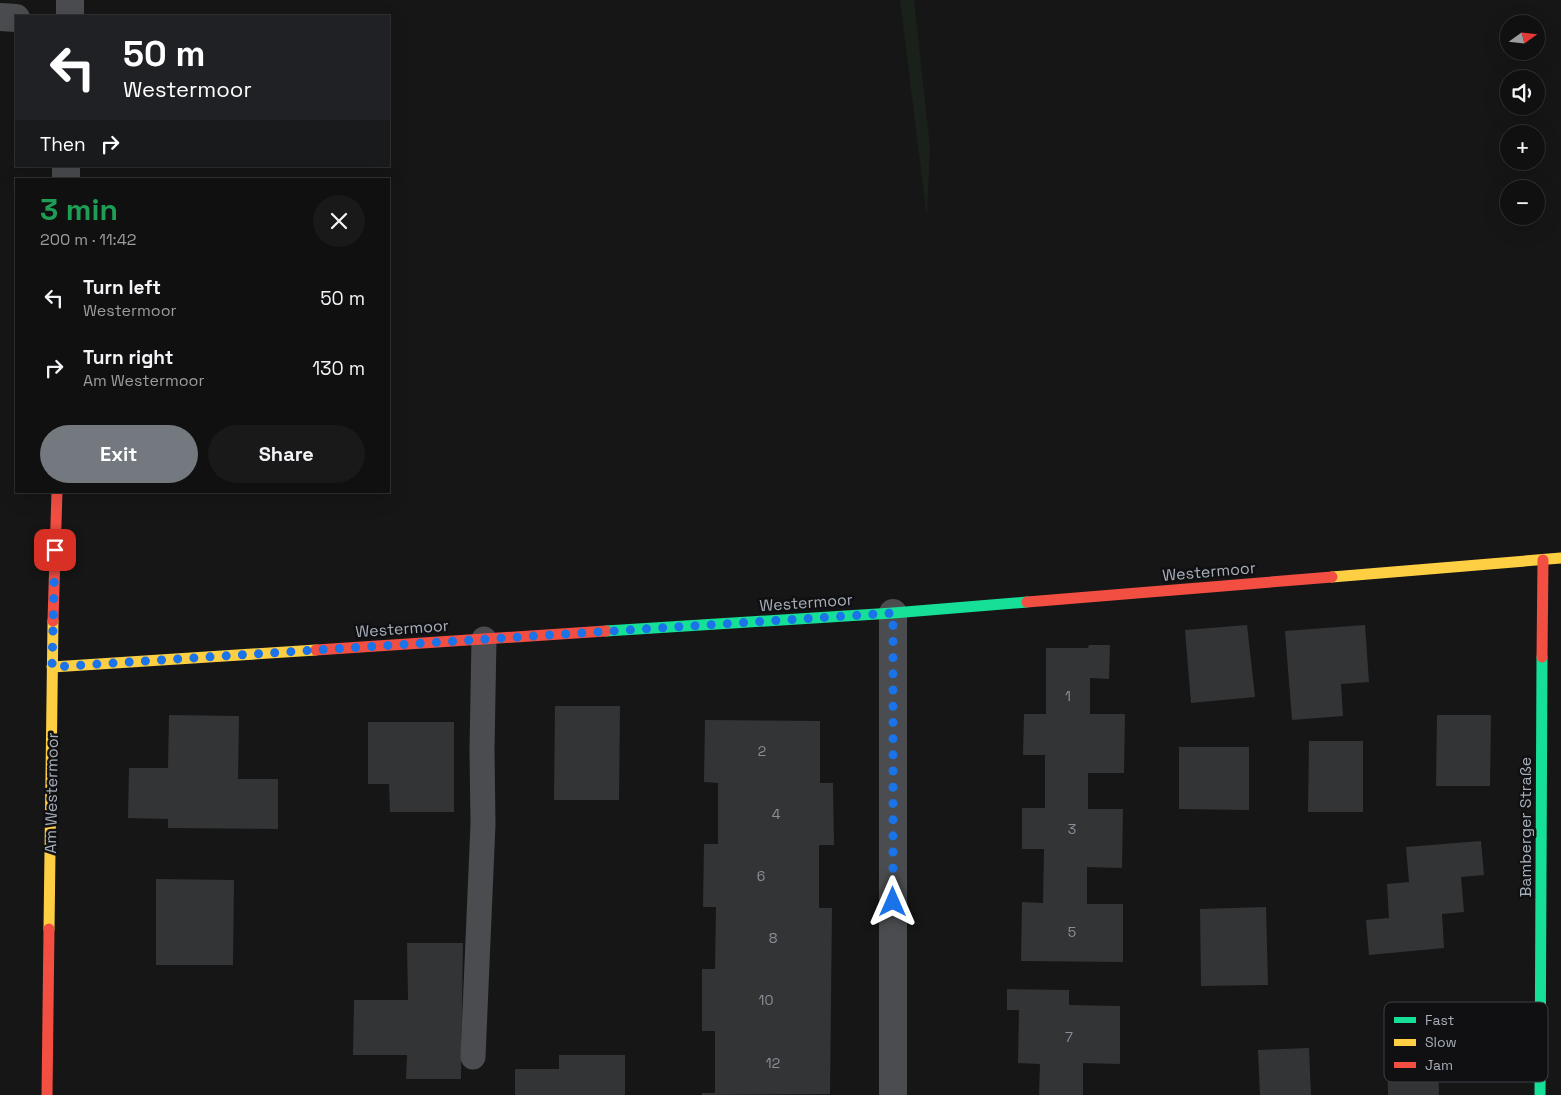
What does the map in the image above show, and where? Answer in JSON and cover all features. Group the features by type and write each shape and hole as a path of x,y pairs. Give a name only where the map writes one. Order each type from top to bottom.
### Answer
{"street":[{"path":"70,0 70,15"},
{"path":"0,17 15,18"},
{"name":"Am Westermoor","path":"47,1095 52,667 57,493"},
{"name":"Westermoor","path":"52,667 893,613 1561,558"},
{"name":"Bamberger Straße","path":"1541,1002 1543,560"},
{"path":"892,1095 893,613"},
{"name":"Bamberger Straße","path":"1540,1082 1540,1095"}],"lane":[{"path":"473,1057 483,824 484,639"}],"shaded area":[{"path":"900,0 914,0 930,147 927,218"}],"building":[{"path":"1247,625 1255,697 1191,703 1185,630"},
{"path":"1365,625 1369,682 1341,684 1343,716 1292,720 1285,631"},
{"path":"1089,645 1110,645 1109,679 1090,678 1090,714 1125,714 1124,773 1088,773 1088,809 1123,809 1122,868 1087,867 1087,904 1123,904 1123,962 1021,961 1022,902 1043,903 1044,849 1022,849 1022,808 1045,808 1045,755 1023,755 1024,714 1046,714 1046,648 1088,648"},
{"path":"555,706 620,706 619,800 554,800"},
{"path":"169,715 239,716 238,779 278,779 278,829 168,828 168,819 128,818 129,768 168,768"},
{"path":"1437,715 1491,715 1490,786 1436,786"},
{"path":"705,720 820,721 820,783 833,783 834,845 819,845 819,908 832,908 830,1094 702,1095 702,1093 715,1093 715,1031 702,1031 702,969 715,969 716,907 703,907 704,844 718,844 718,783 704,782"},
{"path":"368,722 454,722 454,812 390,812 389,784 368,784"},
{"path":"1309,741 1363,741 1363,812 1308,812"},
{"path":"1179,747 1249,747 1249,810 1179,809"},
{"path":"1481,841 1484,875 1461,877 1464,912 1442,914 1444,948 1369,955 1366,920 1389,918 1387,884 1409,882 1406,847"},
{"path":"156,879 234,880 233,965 156,965"},
{"path":"1266,907 1268,985 1201,986 1200,909"},
{"path":"407,943 463,943 461,1079 406,1079 407,1055 353,1055 354,1000 408,1000"},
{"path":"1007,989 1069,990 1069,1005 1120,1006 1120,1064 1083,1063 1083,1095 1039,1095 1040,1064 1018,1063 1019,1010 1007,1010"},
{"path":"1309,1048 1311,1095 1260,1095 1258,1050"},
{"path":"559,1055 625,1055 625,1095 515,1095 515,1069 559,1069"},
{"path":"1388,1082 1439,1082 1439,1095 1388,1095"}],"traffic: fast":[{"path":"606,631 893,613 1027,602"},
{"path":"1540,1002 1542,657"},
{"path":"1540,1082 1540,1095"}],"traffic: slow":[{"path":"1332,577 1561,558"},
{"path":"49,929 53,621"},
{"path":"52,667 316,650"}],"traffic: jam":[{"path":"53,621 57,493"},
{"path":"1542,657 1543,560"},
{"path":"1027,602 1332,577"},
{"path":"316,650 606,631"},
{"path":"47,1095 49,929"}],"route":[{"path":"55,550 52,667 893,613 893,902"}]}
